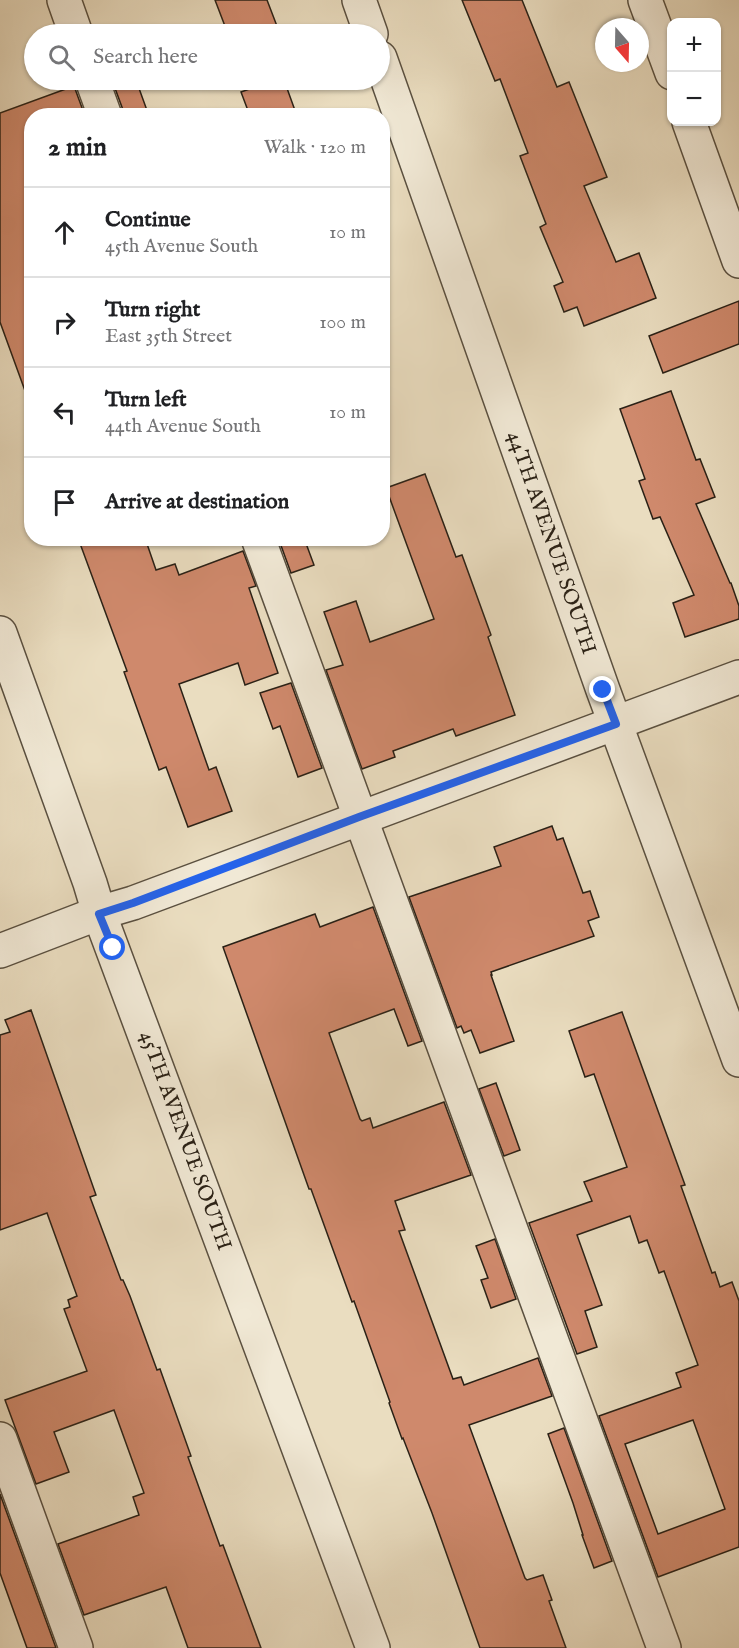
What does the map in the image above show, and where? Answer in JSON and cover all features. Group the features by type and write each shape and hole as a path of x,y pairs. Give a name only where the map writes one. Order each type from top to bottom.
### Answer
{"street":[{"path":"63,0 72,24"},
{"path":"359,0 367,24"},
{"path":"645,0 672,72"},
{"name":"44TH AVENUE SOUTH","path":"390,86 616,724 739,1060"},
{"path":"96,90 102,108"},
{"path":"690,126 739,261"},
{"path":"261,546 664,1648"},
{"name":"45TH AVENUE SOUTH","path":"0,633 90,883 99,914 373,1648"},
{"path":"0,951 739,677"},
{"path":"0,1439 76,1648"}],"building":[{"path":"215,0 267,0 276,24 224,24"},
{"path":"462,0 522,0 557,87 569,82 607,177 584,186 616,262 639,253 656,298 584,326 577,307 564,312 554,286 563,282 540,227 546,224 520,156 528,153 500,79 495,81"},
{"path":"63,90 75,90 82,108 24,108 24,388 0,322 0,113"},
{"path":"116,90 140,90 146,108 122,108"},
{"path":"288,90 294,108 247,108 241,92"},
{"path":"739,301 739,344 663,373 649,336"},
{"path":"671,391 696,460 700,459 715,497 696,504 739,606 739,619 685,637 673,603 694,595 660,517 653,519 639,481 645,479 620,409"},
{"path":"425,474 456,557 462,555 491,635 488,637 515,715 456,736 453,729 393,751 395,757 362,769 326,670 343,665 324,612 356,601 370,642 434,619 390,499 390,487"},
{"path":"81,546 148,546 156,570 175,564 179,575 243,551 256,586 249,588 278,673 245,685 238,663 179,684 209,770 216,767 232,811 188,827 166,767 159,770 124,672 127,671"},
{"path":"281,546 307,546 314,565 291,573"},
{"path":"291,683 322,768 298,777 280,726 273,729 260,693"},
{"path":"552,826 557,840 563,838 583,893 590,891 599,917 588,921 594,936 491,972 514,1041 480,1053 471,1030 464,1033 461,1026 457,1028 409,897 501,866 494,847"},
{"path":"373,907 422,1041 408,1046 394,1009 329,1033 360,1119 362,1121 370,1118 373,1128 444,1102 471,1175 395,1201 405,1230 399,1231 453,1379 461,1377 464,1385 538,1358 552,1396 469,1425 525,1578 527,1580 543,1575 552,1600 549,1601 566,1648 480,1648 432,1513 402,1439 354,1301 352,1302 311,1189 309,1189 223,947 315,914 320,927"},
{"path":"31,1010 96,1195 90,1197 157,1370 160,1369 220,1546 223,1545 261,1648 188,1648 166,1587 84,1615 58,1544 139,1515 133,1497 144,1493 114,1410 54,1432 69,1472 36,1484 5,1400 87,1371 64,1309 70,1307 68,1300 77,1296 47,1213 0,1230 0,1035 10,1032 5,1020"},
{"path":"622,1012 685,1185 681,1186 712,1273 715,1272 720,1287 732,1282 739,1301 739,1547 658,1577 599,1416 681,1387 676,1373 698,1365 664,1271 659,1273 647,1240 639,1243 630,1216 577,1235 602,1305 585,1311 597,1347 577,1354 529,1223 592,1201 584,1182 627,1167 594,1074 585,1077 569,1031","holes":["693,1420 725,1509 658,1534 625,1444"]},
{"path":"496,1083 520,1150 504,1156 479,1089"},
{"path":"495,1239 516,1299 491,1308 481,1280 488,1278 476,1246"},
{"path":"564,1428 612,1561 594,1568 548,1434"},
{"path":"0,1494 56,1648 27,1648 0,1573"}],"route":[{"path":"113,948 99,914 616,724 603,690"}]}
